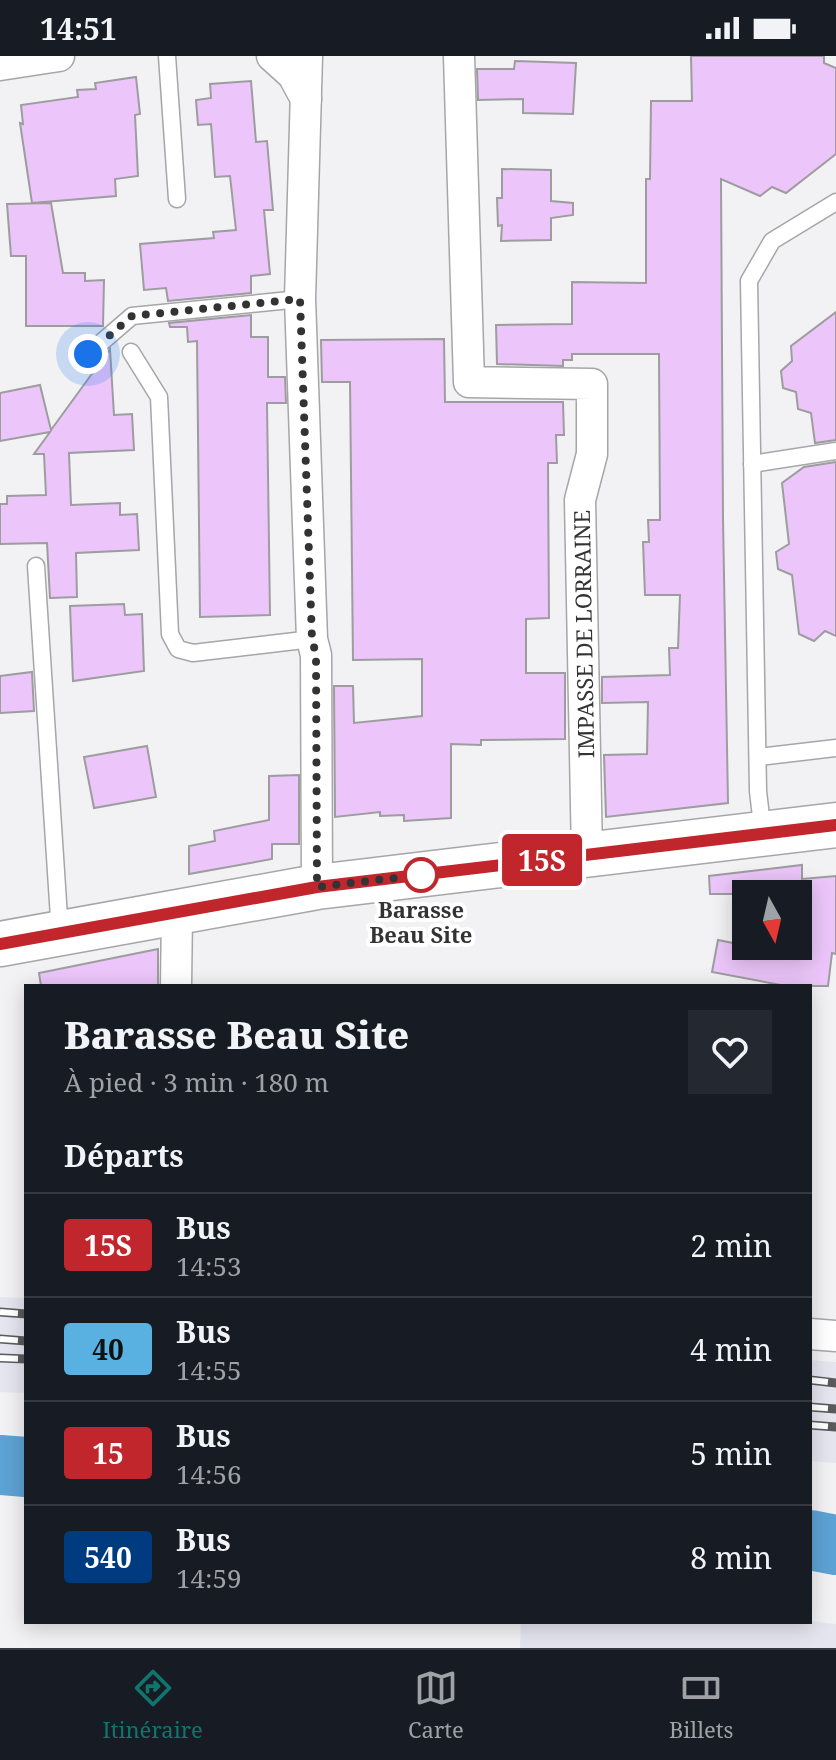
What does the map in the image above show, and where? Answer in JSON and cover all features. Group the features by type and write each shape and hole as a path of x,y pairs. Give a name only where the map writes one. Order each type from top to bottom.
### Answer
{"street":[{"path":"0,65 59,56"},
{"path":"272,56 293,75 306,99"},
{"path":"307,56 300,299 312,639 316,655 317,887"},
{"name":"IMPASSE DE LORRAINE","path":"459,56 469,382 592,384 592,454 580,500 587,855"},
{"path":"0,944 317,887 836,825"},
{"path":"176,984 177,912"},
{"path":"812,1334 836,1336"}],"lane":[{"path":"167,56 177,199"},
{"path":"763,834 758,791 749,281 772,241 836,202"},
{"path":"88,354 132,316 300,299"},
{"path":"131,352 159,397 170,634 178,649 193,653 312,639"},
{"path":"752,464 836,451"},
{"path":"36,566 61,934"},
{"path":"759,757 836,748"}],"shaded area":[{"path":"0,1297 24,1298 24,1393 0,1392"},
{"path":"812,1360 836,1362 836,1463 812,1461"},
{"path":"812,1621 836,1624 836,1648 520,1648 521,1624 812,1624"}],"building":[{"path":"691,56 824,56 824,63 836,68 836,154 786,193 772,187 760,196 721,179 728,803 606,817 604,755 647,754 648,702 602,703 602,677 670,675 669,648 678,648 680,595 645,595 643,542 649,542 648,520 660,520 659,354 572,354 572,360 563,360 563,366 497,364 496,325 572,324 572,282 646,283 646,179 650,179 651,101 692,101"},
{"path":"515,61 576,63 573,114 523,113 523,99 478,100 477,69 514,69"},
{"path":"136,77 140,114 135,115 138,176 115,179 116,196 32,203 20,123 23,124 21,105 78,97 77,90 96,89 95,83"},
{"path":"251,81 256,142 267,141 273,210 264,210 270,274 251,276 251,293 168,301 166,288 144,290 140,244 214,238 213,232 236,230 230,176 215,177 211,124 198,125 196,100 211,98 210,84"},
{"path":"502,169 551,170 551,201 573,203 573,215 551,218 551,240 501,241 502,225 498,226 497,198 502,198"},
{"path":"51,203 63,273 85,273 85,281 104,280 103,326 26,326 26,256 11,256 7,204"},
{"path":"836,312 836,440 815,443 811,413 798,409 796,392 783,388 781,371 792,361 791,346"},
{"path":"251,315 251,337 268,337 268,377 285,377 286,403 267,403 270,615 200,617 197,341 188,342 187,327 170,327 169,323"},
{"path":"444,339 445,402 563,402 564,435 556,435 557,463 548,463 549,618 526,619 526,673 565,673 565,739 481,740 481,745 451,744 451,818 404,821 404,815 380,816 380,812 335,817 334,686 353,686 354,723 422,716 422,659 353,660 350,382 322,382 321,340"},
{"path":"110,349 114,415 132,414 134,450 69,453 71,505 120,503 120,515 137,514 139,550 76,553 77,597 50,598 47,543 0,544 0,504 7,504 7,496 46,495 44,454 34,454 50,432 0,441 0,393 40,385 51,430"},
{"path":"836,462 836,636 825,631 814,641 799,634 792,575 778,569 776,552 789,544 782,483 804,467"},
{"path":"124,604 125,615 142,614 144,671 73,681 70,606"},
{"path":"32,672 34,711 0,713 0,676"},
{"path":"147,746 156,797 94,808 84,757"},
{"path":"299,775 299,844 272,844 272,859 189,874 189,846 215,841 214,831 269,820 269,776"},
{"path":"802,865 802,879 836,876 836,954 832,953 828,986 775,984 712,972 718,940 732,943 732,960 812,960 812,880 732,880 732,894 710,894 709,876"},
{"path":"158,949 158,984 41,984 39,973"}],"waterway":[{"path":"0,1465 24,1467"},
{"path":"812,1540 836,1545"}],"railway":[{"path":"0,1312 24,1314"},
{"path":"0,1339 24,1341"},
{"path":"0,1358 24,1359"},
{"path":"812,1380 836,1383"},
{"path":"812,1407 836,1409"},
{"path":"812,1425 836,1427"}],"bus line":[{"name":"15S","path":"0,944 317,887 836,825"}],"place":[{"name":"Barasse Beau Site","path":"421,875"}],"route":[{"path":"88,354 132,316 300,299 312,639 316,655 317,887 421,875"}]}
